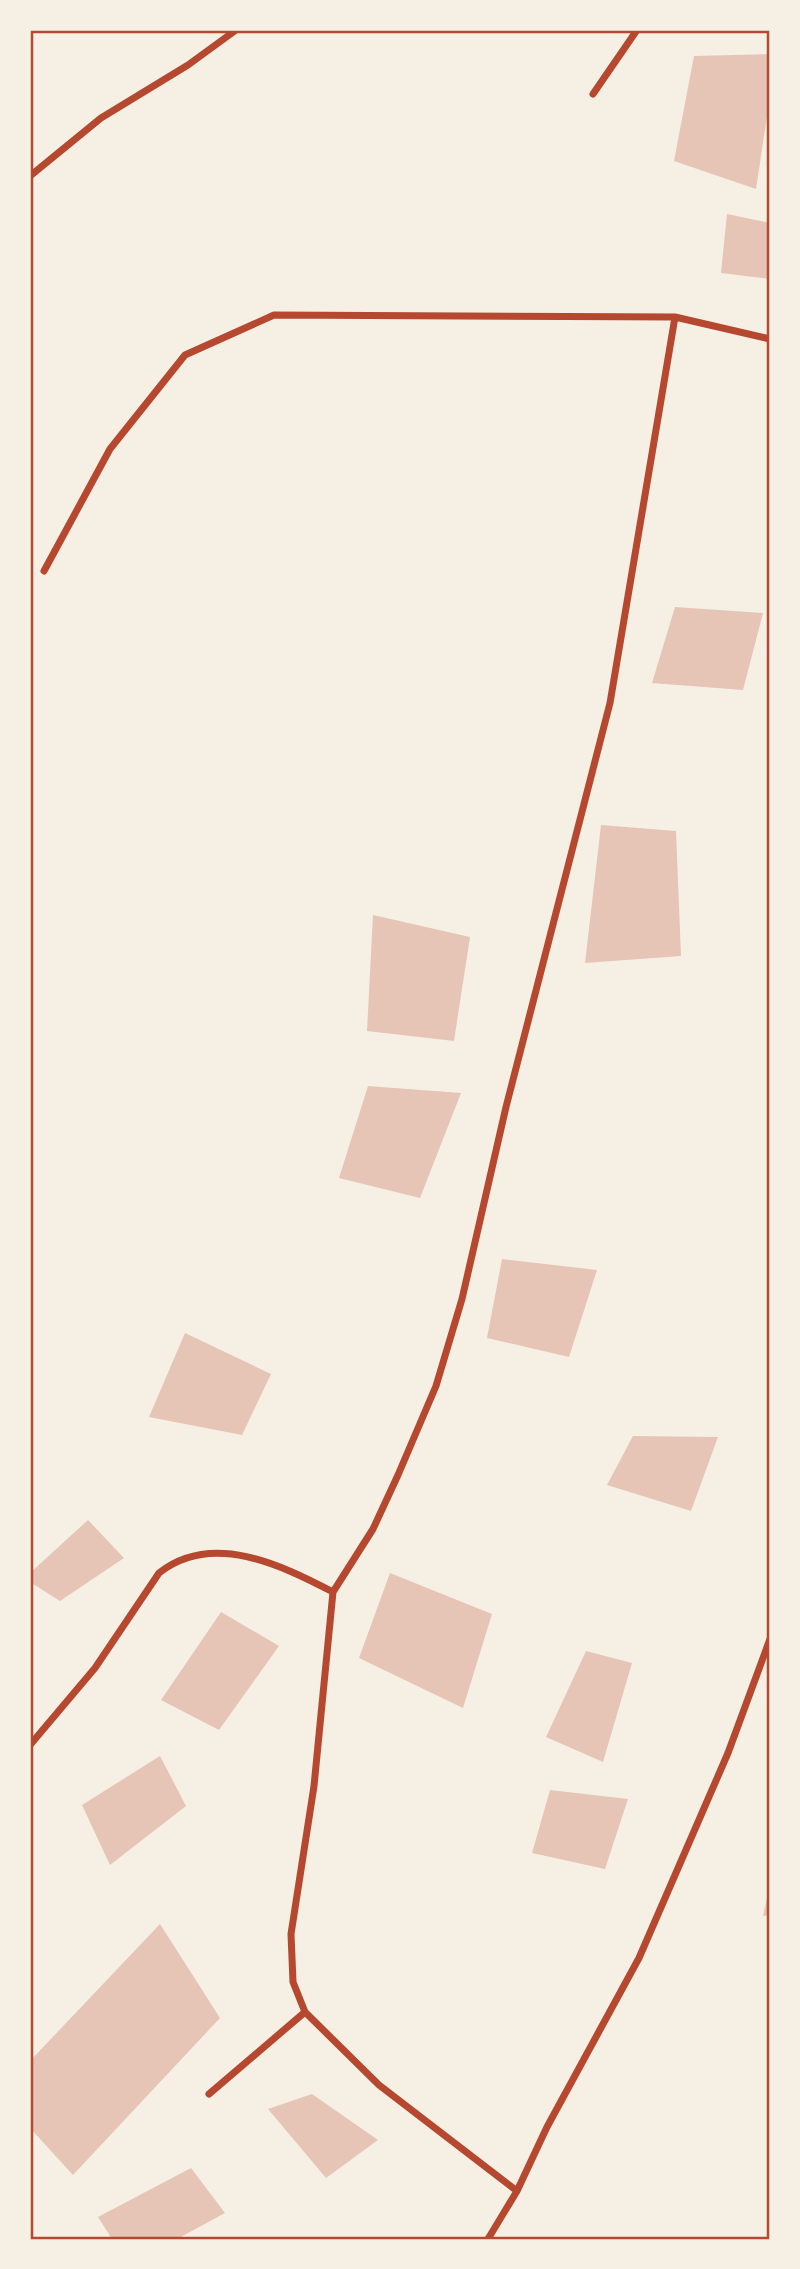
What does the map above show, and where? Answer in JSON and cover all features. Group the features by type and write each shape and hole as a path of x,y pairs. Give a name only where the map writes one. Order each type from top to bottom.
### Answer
{"street":[{"path":"30,176 101,118 188,65 236,30"},
{"path":"593,94 637,30"},
{"path":"44,571 110,449 186,355 274,315 675,317 770,339"},
{"path":"517,2191 379,2085 305,2012 293,1982 291,1934 314,1786 333,1592 373,1529 398,1475 436,1386 462,1299 506,1107 610,703 675,317"},
{"path":"30,1745 95,1668 159,1573 173,1562 186,1556 208,1554 244,1556 290,1570 333,1592"},
{"path":"488,2239 517,2191 547,2127 639,1958 728,1753 770,1639"},
{"path":"209,2094 305,2012"}],"building":[{"path":"770,54 770,97 756,189 674,161 694,56"},
{"path":"727,214 770,223 770,279 721,273"},
{"path":"675,607 763,613 743,690 652,683"},
{"path":"601,825 676,831 681,956 585,963"},
{"path":"373,915 470,937 454,1041 367,1031"},
{"path":"368,1086 461,1093 420,1198 339,1178"},
{"path":"502,1259 597,1270 569,1357 487,1338"},
{"path":"185,1333 271,1374 242,1435 149,1417"},
{"path":"633,1436 718,1437 691,1511 607,1485"},
{"path":"88,1520 124,1558 60,1601 30,1582 30,1573"},
{"path":"390,1573 492,1614 463,1708 359,1658"},
{"path":"221,1612 279,1646 219,1730 161,1700"},
{"path":"586,1651 632,1663 603,1762 546,1737"},
{"path":"160,1756 186,1806 110,1865 82,1805"},
{"path":"550,1790 628,1799 605,1869 532,1853"},
{"path":"769,1889 770,1915 763,1916"},
{"path":"160,1924 220,2018 73,2175 30,2128 30,2061"},
{"path":"312,2094 378,2140 326,2178 268,2109"},
{"path":"191,2168 225,2213 177,2239 112,2239 98,2217"}]}
